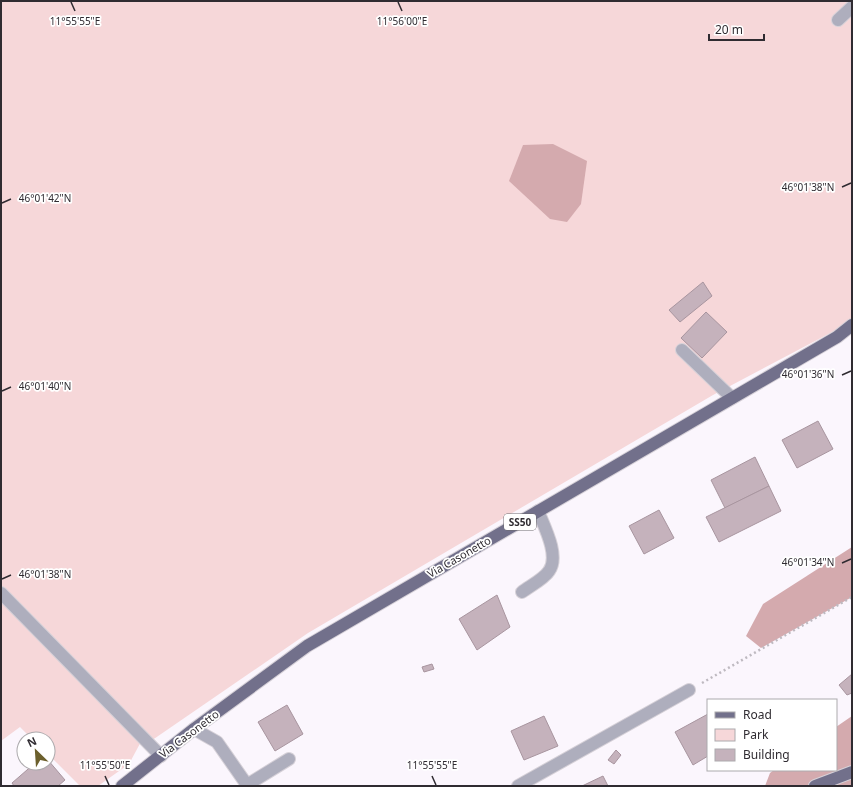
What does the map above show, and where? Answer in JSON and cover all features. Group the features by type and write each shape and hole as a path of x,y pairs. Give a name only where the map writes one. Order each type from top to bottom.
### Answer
{"main road":[{"name":"Via Casonetto","path":"122,786 194,729 307,646 837,337 852,325"},
{"path":"815,786 852,772"}],"street":[{"path":"838,20 852,7"},
{"path":"682,350 732,398"},
{"path":"522,592 549,571 553,559 548,535 538,511"},
{"path":"1,593 161,756"},
{"path":"518,786 689,690"},
{"path":"194,729 217,742 247,786 289,759"}],"path":[{"path":"689,690 852,596"}],"green space":[{"path":"1,1 852,1 852,319 836,330 713,395 308,633 148,743 143,738 129,764 98,786 80,786 56,762 56,731 24,731 20,727 1,741"}],"shaded area":[{"path":"553,144 587,161 581,204 567,222 550,219 509,181 523,145"},
{"path":"852,547 852,597 761,648 746,636 763,604"},
{"path":"852,716 852,786 765,786 770,773 773,771 837,771 837,726"}],"building":[{"path":"703,282 712,296 680,322 669,310"},
{"path":"706,312 727,332 702,358 681,338"},
{"path":"818,421 833,449 797,468 782,440"},
{"path":"755,457 769,486 725,508 711,480"},
{"path":"769,486 781,511 719,542 706,517"},
{"path":"659,510 674,538 644,554 629,526"},
{"path":"497,595 510,627 477,650 459,619"},
{"path":"432,664 434,669 424,672 422,667"},
{"path":"852,674 852,693 847,695 839,685"},
{"path":"287,705 303,734 275,751 258,722"},
{"path":"707,715 707,757 693,765 675,732"},
{"path":"544,716 558,746 524,760 511,731"},
{"path":"616,750 621,755 614,764 608,760"},
{"path":"56,769 65,780 58,786 14,786 12,783 26,771 56,771"},
{"path":"603,776 608,786 582,786"}]}
